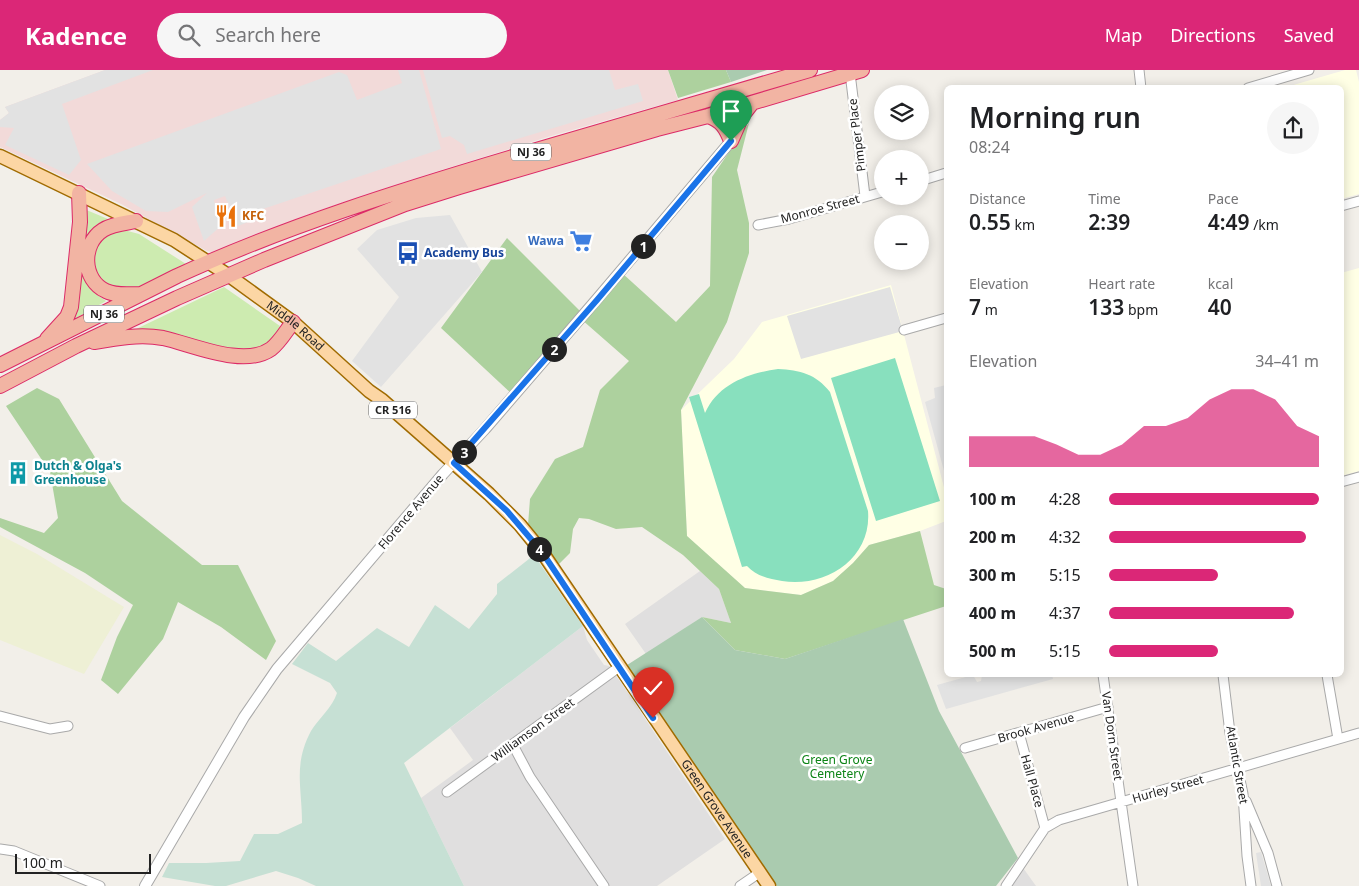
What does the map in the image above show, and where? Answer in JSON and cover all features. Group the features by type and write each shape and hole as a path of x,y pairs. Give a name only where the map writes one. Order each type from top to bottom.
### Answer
{"highway":[{"name":"NJ 36","path":"0,365 207,263 276,235 424,184 787,74 810,70"},
{"name":"NJ 36","path":"0,386 76,346 228,275 405,204 638,134 708,116 856,72"},
{"path":"731,141 742,116 752,103"},
{"path":"708,116 722,124 731,141"},
{"path":"43,344 67,317 71,308 80,222 79,193"},
{"path":"136,221 108,227 96,236 90,243 87,252 88,269 96,284 104,291 116,294 146,294"},
{"path":"76,346 128,336 161,338 233,356 250,357 273,348 293,322"}],"main road":[{"name":"Middle Road","path":"0,156 174,240 228,275 293,322 507,511 546,558"},
{"name":"Green Grove Avenue","path":"546,558 769,886"}],"street":[{"path":"1139,70 1141,85"},
{"path":"1258,85 1309,70"},
{"name":"Pimper Place","path":"856,72 865,196"},
{"name":"Florence Avenue","path":"145,886 244,717 277,669 597,300 731,141"},
{"path":"929,178 944,174"},
{"name":"Monroe Street","path":"758,225 788,219 874,194"},
{"path":"1344,205 1359,201"},
{"path":"904,330 944,319"},
{"path":"1344,481 1359,477"},
{"name":"Williamson Street","path":"447,792 620,668"},
{"name":"Van Dorn Street","path":"1104,677 1133,886"},
{"name":"Atlantic Street","path":"1222,677 1230,733 1243,794 1251,886"},
{"path":"1327,677 1338,739"},
{"name":"Brook Avenue","path":"965,748 1108,707"},
{"path":"0,716 50,729 68,726"},
{"name":"Hall Place","path":"1019,733 1045,828"},
{"name":"Hurley Street","path":"1045,828 1060,820 1359,733"},
{"path":"513,745 530,777 604,886"},
{"path":"1243,794 1268,853 1277,886"},
{"path":"1006,886 1045,828"},
{"path":"0,849 14,852 100,886"},
{"path":"740,886 760,873"}],"shaded area":[{"path":"105,70 668,70 678,100 551,136 435,172 315,212 221,251 212,252 121,204 0,147 0,120 9,113 5,107"},
{"path":"105,70 153,70 62,104 81,160 69,175 5,145 14,128 0,127 0,120 9,113 5,107"},
{"path":"398,70 419,70 441,149 251,213 248,222 238,226 225,196 214,200 222,225 204,241 192,207 207,193 168,212 146,211 112,191 87,164 339,72 347,75 357,100 402,83"},
{"path":"423,70 609,70 615,90 638,84 643,101 467,154 464,145 450,136 442,138"},
{"path":"1345,70 1356,70 1359,82 1359,194 1344,198 1344,85 1293,85"},
{"path":"450,215 482,272 381,387 352,361 399,297 357,249 377,230 416,218"},
{"path":"1359,268 1359,471 1344,475 1344,272"},
{"path":"891,285 944,487 944,522 920,531 869,545 833,581 801,595 745,588 687,536 681,410 734,359 762,322"},
{"path":"890,287 903,331 801,359 787,316"},
{"path":"944,386 944,471 925,402 935,398 934,388"},
{"path":"0,535 37,554 124,607 84,674 0,640"},
{"path":"534,555 583,626 404,763 464,886 316,886 276,871 226,886 215,886 162,877 169,863 240,861 254,834 278,834 302,823 300,766 305,743 337,693 330,683 292,664 308,643 336,661 377,628 409,647 435,605 469,629 497,594 497,584"},
{"path":"700,571 719,589 731,623 702,617 646,654 625,624"},
{"path":"583,626 587,640 604,665 609,666 622,684 725,839 657,886 464,886 421,798 473,760 450,728"},
{"path":"966,677 974,677 977,682 981,681 982,677 1052,677 1053,679 946,709 937,685"},
{"path":"1261,852 1271,886 1261,886 1256,853"},
{"path":"1021,865 1036,886 1006,886"}],"green space":[{"path":"668,70 726,70 731,82 678,98"},
{"path":"726,70 767,70 731,82"},
{"path":"749,123 737,170 749,223 749,253 727,322 681,410 687,536 745,588 801,595 833,581 869,545 920,531 934,585 944,588 944,607 785,659 735,650 702,617 731,623 719,589 683,555 642,527 616,529 589,519 579,518 573,529 570,553 559,564 528,525 530,499 555,459 583,447 600,390 629,361 581,319 513,395 441,328 507,238 580,311 622,273 676,322 710,286 712,177"},
{"path":"84,209 108,219 108,223 83,243"},
{"path":"124,230 139,234 186,264 138,288 107,288 92,270 93,247 112,232"},
{"path":"79,271 82,271 85,280 91,288 106,301 71,321"},
{"path":"224,287 280,326 278,336 271,343 251,353 134,330"},
{"path":"895,358 940,501 876,521 831,378"},
{"path":"778,369 793,370 807,374 819,381 830,392 868,511 867,528 862,543 854,556 843,567 829,575 814,580 782,581 759,575 747,566 742,567 689,397 699,394 705,413 718,394 726,387 756,373"},
{"path":"37,388 59,399 122,501 202,565 238,565 276,641 266,660 221,627 178,602 163,639 118,694 101,680 117,637 133,605 85,573 0,527 0,518 44,533 58,518 50,472 6,406"},
{"name":"Green Grove Cemetery","path":"702,617 735,650 785,659 903,619 939,711 1018,858 996,886 777,886 624,667"}],"place":[{"name":"KFC","path":"226,216"},
{"name":"Wawa","path":"581,241"},
{"name":"Academy Bus","path":"408,253"},
{"name":"Dutch & Olga's Greenhouse","path":"18,473"}],"route":[{"path":"653,718 542,552 507,511 454,463 597,300 731,141"}]}
